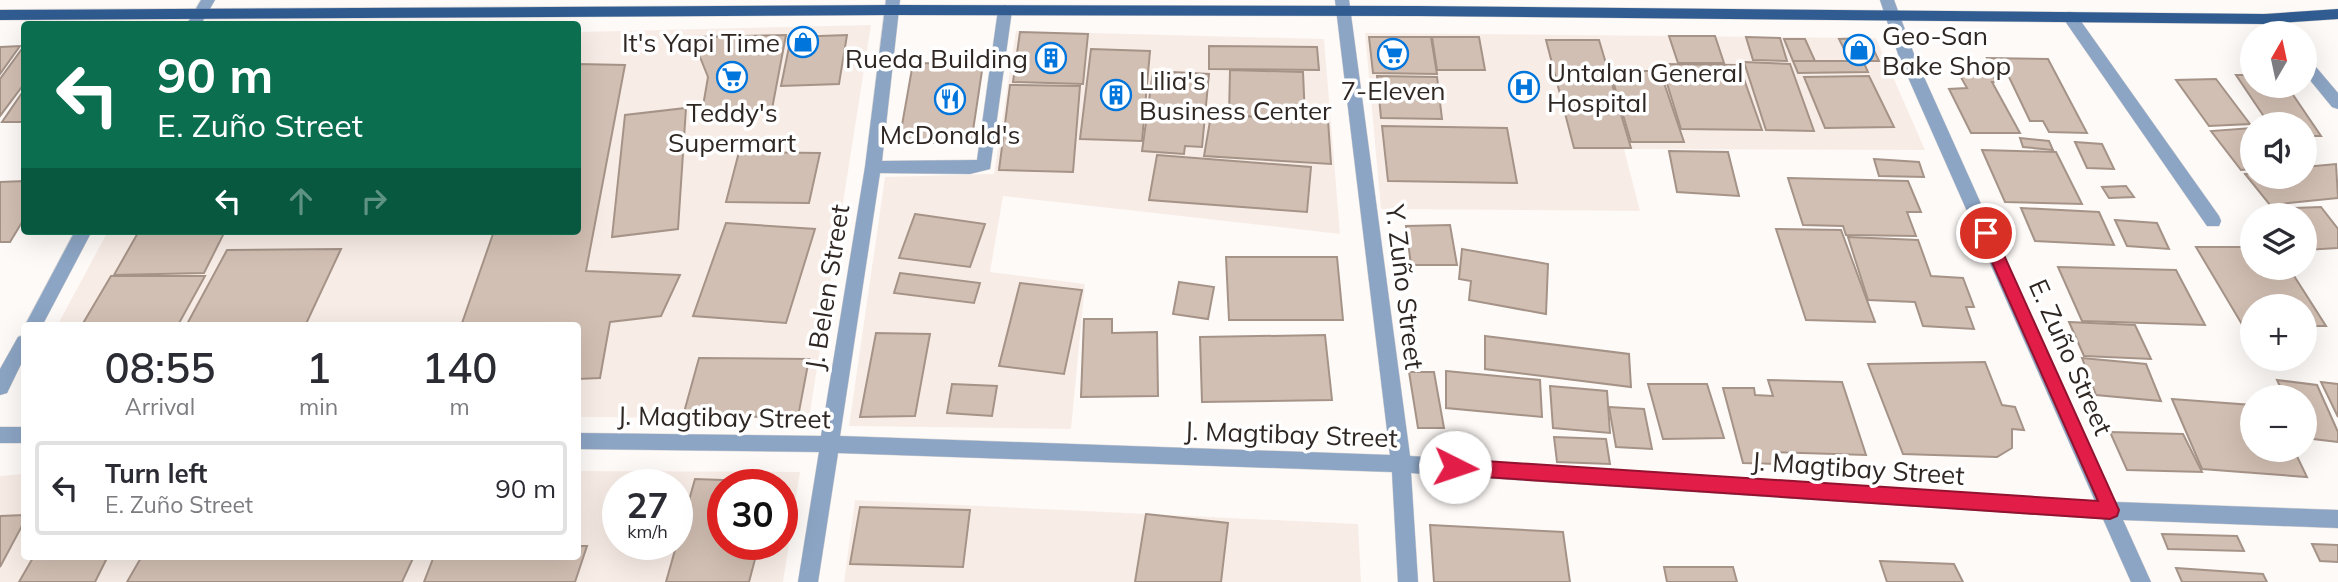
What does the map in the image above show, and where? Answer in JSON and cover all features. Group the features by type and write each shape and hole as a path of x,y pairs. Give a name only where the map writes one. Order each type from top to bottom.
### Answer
{"main road":[{"path":"0,15 197,19 892,5 1005,10 1342,5 1890,8 2070,17 2266,19 2338,14"}],"street":[{"path":"197,19 208,0"},
{"name":"J. Belen Street","path":"808,582 873,167 892,5"},
{"name":"Y. Zuño Street","path":"1342,5 1401,464 1408,582"},
{"name":"E. Zuño Street","path":"1890,8 1907,57 2141,582"},
{"path":"873,167 970,168 984,164 1005,10"},
{"path":"2070,17 2213,221"},
{"path":"2317,78 2338,103"},
{"path":"35,322 82,235"},
{"path":"0,387 21,348"},
{"path":"0,435 21,435"},
{"name":"J. Magtibay Street","path":"581,441 828,444 1401,464 2110,510 2338,519"}],"shaded area":[{"path":"871,25 809,419 581,417 581,322 59,322 106,235 581,235 581,32"},
{"path":"1016,31 1324,39 1340,234 1003,196 990,272 1085,284 1071,429 849,426 885,177 994,174"},
{"path":"1365,33 1876,38 1925,150 1624,149 1640,211 1381,209"},
{"path":"581,471 602,471 602,560 693,560 693,472 707,472 707,560 786,560 783,582 0,582 0,476 21,474 21,560 581,560"},
{"path":"855,500 1358,524 1361,582 844,582"}],"building":[{"name":"Rueda Building","path":"1020,32 1088,34 1083,84 1013,82"},
{"path":"786,35 772,109 702,112 708,77 692,37"},
{"path":"847,35 839,84 781,86 791,37"},
{"path":"1669,36 1715,36 1724,63 1678,63"},
{"path":"1369,37 1431,37 1437,74 1373,73"},
{"path":"1432,37 1479,37 1485,70 1437,70"},
{"path":"1746,37 1780,38 1787,61 1753,60"},
{"name":"Geo-San Bake Shop","path":"1868,38 1879,61 1850,61 1839,39"},
{"path":"1784,39 1805,39 1815,61 1793,61"},
{"path":"1546,40 1599,40 1631,148 1574,148"},
{"path":"20,46 0,74 0,47"},
{"path":"1209,46 1317,47 1319,70 1209,69"},
{"name":"Lilia's Business Center","path":"1091,49 1150,51 1142,141 1080,139"},
{"path":"21,50 21,88 0,116 0,79"},
{"path":"1987,58 2048,59 2087,133 2049,132 2043,121 2030,121 2009,77 1996,77"},
{"path":"1793,61 1863,61 1868,72 1798,73"},
{"path":"1744,62 1790,64 1814,131 1766,130"},
{"path":"913,63 983,64 971,144 899,142"},
{"path":"581,64 625,65 586,271 680,275 661,316 610,322 600,378 581,379 581,322 462,322 493,235 581,235"},
{"path":"1661,64 1739,65 1762,130 1681,129"},
{"path":"1230,70 1303,72 1305,118 1229,116"},
{"path":"1153,71 1209,74 1202,147 1185,146 1184,154 1142,151"},
{"path":"1610,71 1660,71 1684,142 1631,142"},
{"path":"1958,72 1991,72 1997,82 1992,82 2020,133 1971,133 1949,89 1967,88"},
{"path":"1377,76 1437,77 1442,119 1381,118"},
{"path":"1869,76 1894,127 1825,128 1804,77"},
{"path":"2216,79 2241,112 2240,124 2209,126 2176,80"},
{"path":"1010,85 1080,86 1073,172 999,170"},
{"path":"21,94 21,122 2,122"},
{"path":"2251,98 2295,98 2305,112 2261,112"},
{"path":"686,108 678,229 612,237 625,115"},
{"path":"1211,115 1328,120 1331,164 1204,156"},
{"path":"1382,126 1507,128 1517,183 1388,181"},
{"path":"2240,129 2240,169 2211,131"},
{"path":"2020,138 2049,141 2053,150 2023,147"},
{"path":"2075,142 2102,144 2114,169 2087,168"},
{"path":"1982,150 2056,152 2082,204 2005,202"},
{"path":"1669,151 1728,152 1739,196 1677,192"},
{"path":"739,152 820,153 809,203 726,202"},
{"path":"1157,155 1311,167 1307,212 1149,200"},
{"path":"1874,159 1919,162 1924,177 1879,176"},
{"path":"2336,164 2338,198 2268,203 2257,189 2317,189 2317,166"},
{"path":"1788,178 1908,181 1921,212 1907,212 1916,236 1846,235 1843,226 1803,225"},
{"path":"21,181 21,224 10,242 0,242 0,182"},
{"path":"2126,186 2134,197 2109,198 2102,187"},
{"path":"2317,207 2321,207 2338,229 2338,248 2317,249"},
{"path":"2021,208 2099,212 2114,245 2035,241"},
{"path":"915,214 985,224 970,267 899,258"},
{"path":"2115,220 2157,223 2169,249 2127,246"},
{"path":"726,223 815,229 786,323 693,316"},
{"path":"1450,225 1457,265 1411,265 1406,226"},
{"path":"1776,229 1841,230 1875,322 1806,320"},
{"path":"137,235 223,235 204,273 114,275"},
{"path":"1848,237 1918,240 1931,276 1963,278 1974,307 1966,307 1974,329 1923,326 1915,302 1868,300"},
{"path":"2196,247 2240,247 2240,280 2297,280 2306,294 2240,294 2240,321"},
{"path":"341,249 307,322 188,322 227,250"},
{"path":"1462,249 1548,264 1546,314 1469,300 1471,281 1459,279"},
{"path":"1226,257 1337,257 1343,320 1229,320"},
{"path":"2058,267 2176,270 2205,325 2082,321"},
{"path":"900,273 980,283 974,303 894,293"},
{"path":"111,276 205,276 180,322 84,322"},
{"path":"1179,282 1214,287 1208,319 1173,314"},
{"path":"1020,283 1082,290 1064,374 999,366"},
{"path":"2317,312 2326,326 2317,326"},
{"path":"1084,319 1112,319 1112,333 1157,332 1158,396 1081,397"},
{"path":"2069,322 2135,325 2151,359 2084,356"},
{"path":"876,333 930,334 915,416 860,417"},
{"path":"1325,335 1332,400 1202,402 1200,337"},
{"path":"1485,336 1629,354 1631,387 1485,369"},
{"path":"699,358 809,359 798,417 683,416"},
{"path":"2082,358 2146,364 2161,401 2096,395"},
{"path":"1985,362 2002,405 2015,407 2024,430 2012,429 2012,448 1997,457 1903,454 1868,364"},
{"path":"1446,371 1540,380 1542,417 1446,408"},
{"path":"1409,372 1434,372 1444,428 1418,428"},
{"path":"1768,380 1842,382 1866,455 1774,452 1778,464 1743,463 1723,388 1754,388 1755,395 1773,396"},
{"path":"2277,380 2317,385 2279,385"},
{"path":"2321,382 2338,384 2338,417"},
{"path":"952,384 997,386 992,416 947,413"},
{"path":"1648,384 1707,384 1724,438 1663,439"},
{"path":"2317,385 2338,432 2338,442 2317,439"},
{"path":"1550,386 1607,391 1610,433 1553,428"},
{"path":"2172,399 2240,404 2240,462 2300,462 2307,477 2202,469"},
{"path":"1609,407 1644,409 1652,449 1616,447"},
{"path":"2110,432 2183,434 2202,472 2127,470"},
{"path":"1554,437 1606,439 1610,464 1557,462"},
{"path":"695,479 707,479 707,560 755,560 749,582 666,582 672,560 693,560"},
{"path":"860,507 970,510 963,567 850,564"},
{"path":"1146,514 1228,523 1221,582 1135,582"},
{"path":"21,515 21,528 0,567 0,516"},
{"path":"1430,525 1563,532 1570,582 1434,582"},
{"path":"2162,534 2237,536 2244,551 2168,549"},
{"path":"2312,544 2338,545 2338,562 2320,561"},
{"path":"581,546 587,546 575,582 424,582 432,560 581,560"},
{"path":"32,560 106,560 95,582 19,582"},
{"path":"140,560 412,560 402,582 127,582"},
{"path":"1880,561 1954,564 1963,582 1887,582"},
{"path":"1664,567 1733,567 1737,582 1667,582"},
{"path":"2176,568 2263,574 2267,582 2182,582"}],"place":[{"name":"It's Yapi Time","path":"803,42"},
{"name":"Geo-San Bake Shop","path":"1859,50"},
{"name":"7-Eleven","path":"1393,54"},
{"name":"Rueda Building","path":"1051,58"},
{"name":"Teddy's Supermart","path":"732,77"},
{"name":"Untalan General Hospital","path":"1524,87"},
{"name":"Lilia's Business Center","path":"1116,95"},
{"name":"McDonald's","path":"950,99"}],"route":[{"path":"1455,467 2110,510 1986,233"}]}
